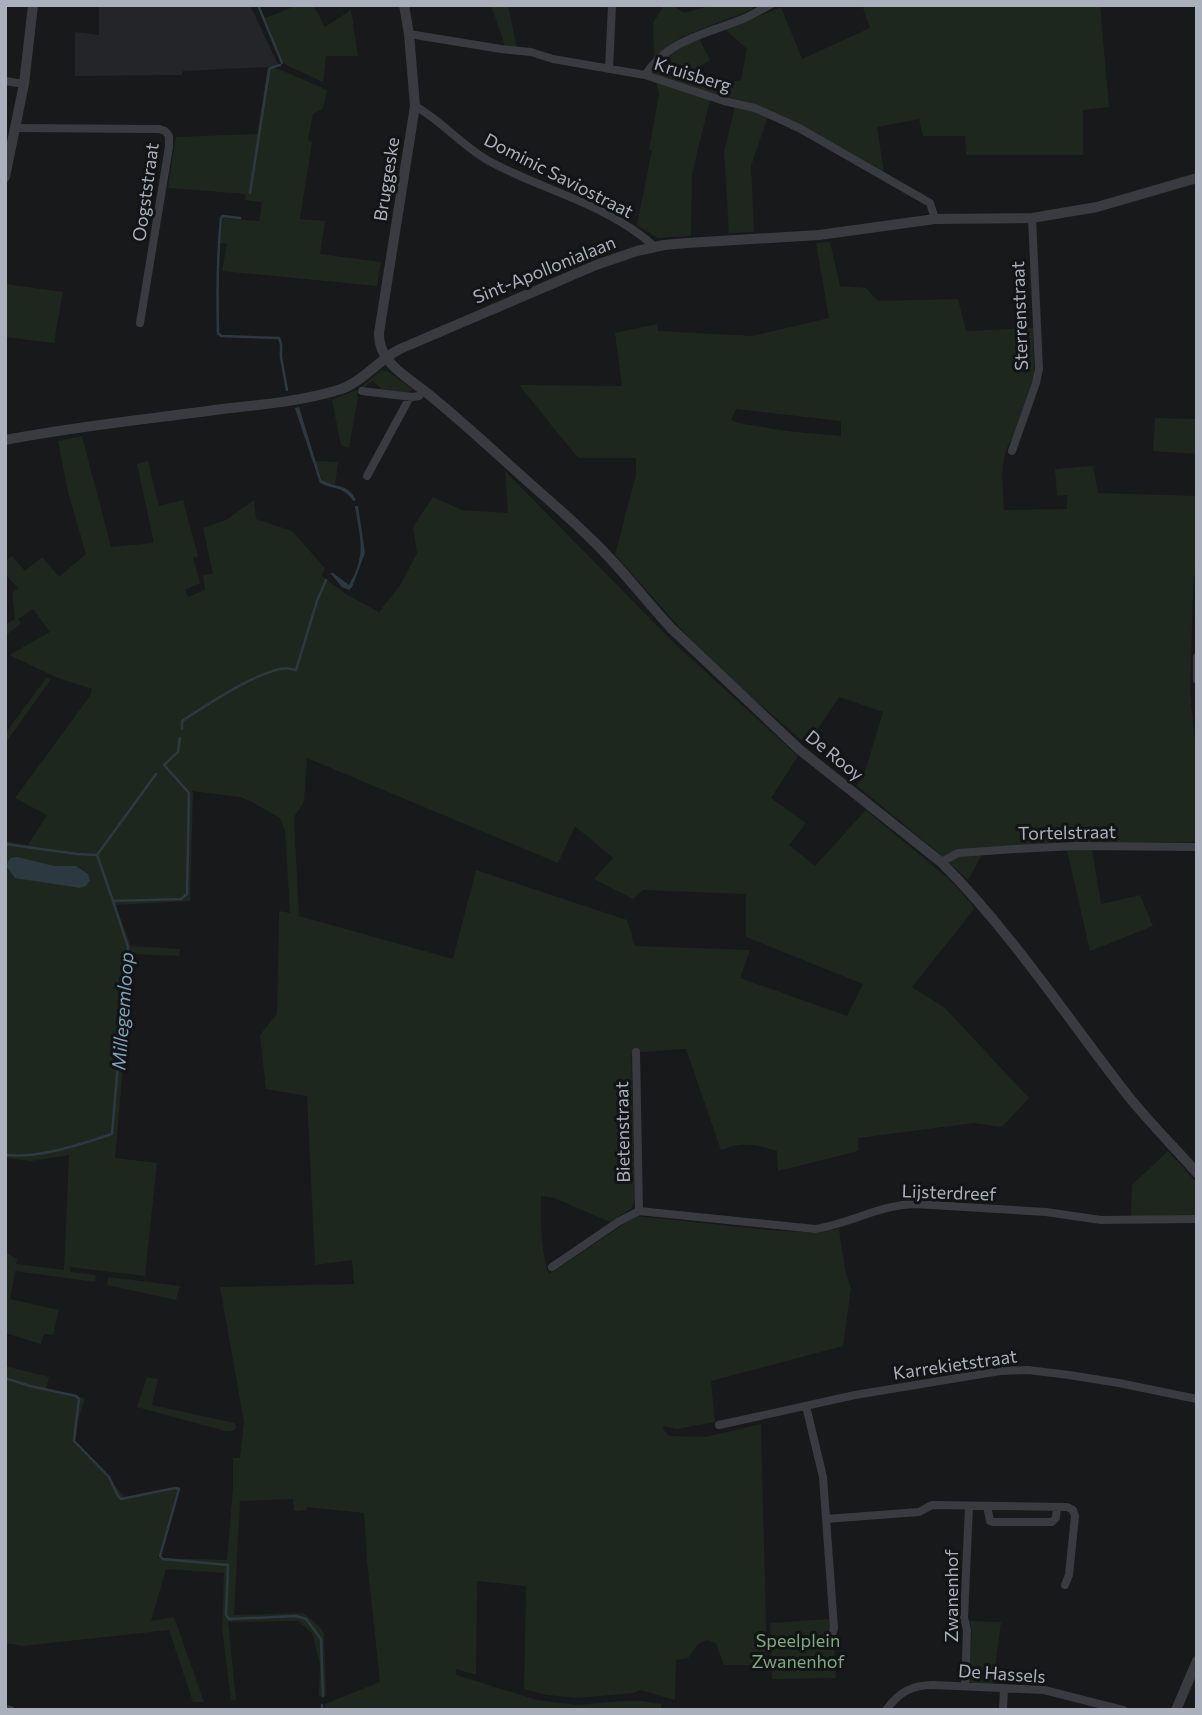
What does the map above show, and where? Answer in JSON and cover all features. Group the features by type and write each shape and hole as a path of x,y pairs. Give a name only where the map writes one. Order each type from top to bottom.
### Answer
{"street":[{"path":"5,177 24,84 33,5"},
{"name":"Bruggeske","path":"386,356 379,342 379,333 415,106 410,34 404,5"},
{"path":"609,69 612,5"},
{"path":"645,75 651,66 682,42 771,5"},
{"name":"Kruisberg","path":"410,34 531,52 553,59 645,75 724,101 755,107 930,203 935,219"},
{"path":"5,81 24,84"},
{"name":"Dominic Saviostraat","path":"415,106 486,160 590,205 634,230 655,247"},
{"name":"Oogststraat","path":"16,128 159,129 169,136 140,323"},
{"name":"Sint-Apollonialaan","path":"5,440 107,423 243,407 338,390 359,379 386,356 404,346 596,265 655,247 819,235 935,219 1031,218 1097,207 1197,178"},
{"name":"Sterrenstraat","path":"1012,451 1039,369 1031,218"},
{"name":"De Rooy","path":"386,356 396,370 424,390 590,537 672,629 800,750 941,862 985,911 1140,1110 1197,1173"},
{"path":"362,391 410,397 418,396 424,390"},
{"path":"367,476 410,397"},
{"path":"1197,657 1197,680"},
{"name":"Tortelstraat","path":"941,862 958,853 1015,849 1076,846 1197,847"},
{"name":"Bietenstraat","path":"636,1052 639,1211"},
{"name":"Lijsterdreef","path":"639,1211 815,1229 842,1224 883,1208 900,1205 1046,1212 1101,1220 1197,1219"},
{"path":"552,1267 618,1222 639,1211"},
{"name":"Karrekietstraat","path":"719,1425 855,1395 993,1372 1028,1370 1119,1382 1197,1399"},
{"path":"806,1406 823,1477 834,1628 831,1638"},
{"path":"826,1519 919,1512 932,1505 1067,1507 1073,1510 1075,1516 1069,1575 1065,1585"},
{"name":"Zwanenhof","path":"965,1686 967,1630 964,1618 969,1506"},
{"path":"987,1506 990,1521 1017,1522 1052,1522 1056,1518 1057,1507"},
{"path":"1176,1710 1197,1661"},
{"name":"De Hassels","path":"886,1710 901,1693 921,1685 1044,1690 1123,1710"},
{"path":"1003,1710 1004,1689"}],"shaded area":[{"path":"99,5 250,5 278,64 268,67 183,71 182,75 75,76 75,32 99,35"},
{"path":"299,407 321,479 345,488 356,500 353,501 343,491 320,483 295,408"},
{"path":"355,506 358,506 365,553 349,590 342,587 330,573 349,585 355,574 361,546"},
{"path":"11,858 54,866 76,866 88,874 90,880 86,886 80,888 15,878 7,867"}],"green space":[{"path":"298,5 313,5 325,27 351,10 358,56 326,56 323,82 286,65 280,57 265,18"},
{"path":"491,5 508,5 517,48 505,46"},
{"path":"664,5 672,5 684,13 712,5 752,5 753,9 681,37 654,59 653,23"},
{"path":"862,5 1100,5 1109,107 1083,110 1083,155 966,155 965,136 923,136 919,119 877,127 884,173 756,104 714,94 652,73 653,68 671,53 699,38 710,60 699,67 703,76 728,83 741,80 747,49 726,30 781,7 802,59 870,28"},
{"path":"268,67 327,90 323,108 313,114 308,140 312,142 300,219 325,221 320,254 381,262 377,286 222,271 227,244 220,243 223,218 259,221 262,202 245,200 246,194 168,188 176,137 257,134"},
{"path":"656,82 710,100 692,174 691,236 658,238 637,225 652,150 649,150 659,94"},
{"path":"735,106 768,116 751,166 754,232 729,233 724,152"},
{"path":"830,242 840,286 866,288 878,301 958,299 966,331 1033,328 1034,376 1005,454 1002,472 1004,510 1067,509 1067,495 1057,496 1055,469 1093,466 1098,493 1197,496 1190,693 1197,761 1197,842 1091,844 1101,904 1140,895 1153,926 1090,951 1065,842 985,849 968,880 856,785 863,778 883,712 839,697 807,745 690,639 615,555 636,475 636,458 578,458 519,385 622,386 615,333 657,324 658,331 753,336 829,318 816,243","holes":["736,409 841,421 841,436 787,431 731,420"]},
{"path":"5,284 63,292 54,343 5,337"},
{"path":"381,370 387,371 412,389 408,393 381,389 373,381 360,388"},
{"path":"356,390 358,396 349,448 341,445 332,400"},
{"path":"1155,418 1197,419 1197,454 1153,451"},
{"path":"82,436 111,547 154,543 137,464 148,461 159,506 183,500 198,556 193,558 200,583 185,590 188,597 205,590 203,575 213,574 203,528 226,520 254,500 256,519 292,531 325,568 322,576 347,595 379,612 401,584 417,553 413,527 433,497 462,510 508,513 505,471 677,646 798,756 771,798 806,823 789,845 815,866 866,810 950,880 975,908 912,987 945,1008 1029,1098 1002,1127 974,1123 858,1138 858,1151 778,1171 777,1151 749,1144 721,1150 686,1049 640,1052 631,1055 635,1200 631,1209 610,1222 554,1198 541,1196 541,1226 549,1274 636,1216 768,1230 816,1233 839,1229 851,1288 843,1346 711,1381 715,1422 677,1429 663,1426 669,1436 705,1437 761,1424 767,1665 724,1665 716,1643 707,1640 698,1644 688,1658 676,1660 675,1700 640,1690 578,1698 547,1695 524,1689 526,1586 477,1581 476,1675 456,1669 456,1675 537,1700 578,1705 642,1701 661,1704 661,1710 324,1710 325,1704 380,1682 364,1513 307,1507 306,1510 294,1511 293,1499 240,1501 234,1615 303,1613 319,1626 324,1634 326,1695 319,1697 320,1664 312,1633 298,1621 228,1622 236,1700 231,1700 222,1628 224,1573 166,1569 151,1621 174,1617 204,1702 193,1702 169,1630 23,1646 5,1643 5,1366 49,1377 46,1390 85,1398 75,1442 127,1499 180,1487 158,1558 227,1560 233,1458 240,1458 244,1422 220,1287 354,1284 352,1260 315,1265 307,1096 266,1089 260,1035 277,1014 279,911 290,913 285,831 280,818 250,801 240,797 192,791 190,901 115,905 131,946 180,949 179,956 133,954 115,1158 157,1163 145,1276 70,1267 70,1272 96,1275 95,1282 15,1271 10,1299 59,1310 53,1335 44,1334 41,1344 5,1333 5,1252 17,1259 16,1264 64,1270 69,1155 31,1161 5,1158 5,841 28,845 47,815 15,798 90,696 92,689 58,678 9,655 50,632 33,609 18,619 21,623 5,636 5,625 15,619 12,593 18,588 5,574 5,561 12,556 25,571 42,557 59,577 86,554 68,492 58,441","holes":["307,758 558,863 575,826 613,858 594,879 633,899 643,890 746,894 746,937 863,984 847,1016 740,978 750,950 635,946 627,920 476,870 453,959 299,916 294,819 304,800"]},
{"path":"315,461 338,462 335,485 321,477"},
{"path":"46,678 51,679 5,744 5,734"},
{"path":"1168,1151 1197,1183 1197,1215 1131,1218 1132,1185"},
{"path":"108,1277 180,1286 176,1300 107,1285"},
{"path":"147,1377 158,1379 152,1405 235,1423 236,1428 233,1431 225,1431 137,1407"},
{"name":"Speelplein Zwanenhof","path":"830,1619 831,1627 823,1643 834,1646 836,1678 772,1679 770,1623"},
{"path":"969,1621 1001,1622 993,1684 968,1683 972,1630"}],"waterway":[{"name":"Millegemloop","path":"258,5 282,63"},
{"name":"Millegemloop","path":"250,193 269,71 270,68 280,65"},
{"name":"Millegemloop","path":"240,218 221,218 218,333 221,336 279,338 287,390"},
{"name":"Millegemloop","path":"182,729 182,721 243,684 280,669 296,670 326,580"},
{"name":"Millegemloop","path":"5,1155 46,1153 112,1134 128,947 113,901 181,899 187,894 189,793 164,765 178,752 180,738"},
{"path":"113,901 97,855 156,774"},
{"path":"5,844 96,855"},
{"name":"Millegemloop","path":"5,1378 79,1399 74,1441 109,1477 121,1499 179,1489 160,1556 163,1559 228,1565 226,1615 229,1619 296,1616 306,1619 321,1639 323,1696"},
{"name":"Millegemloop","path":"322,1705 322,1710"}]}
